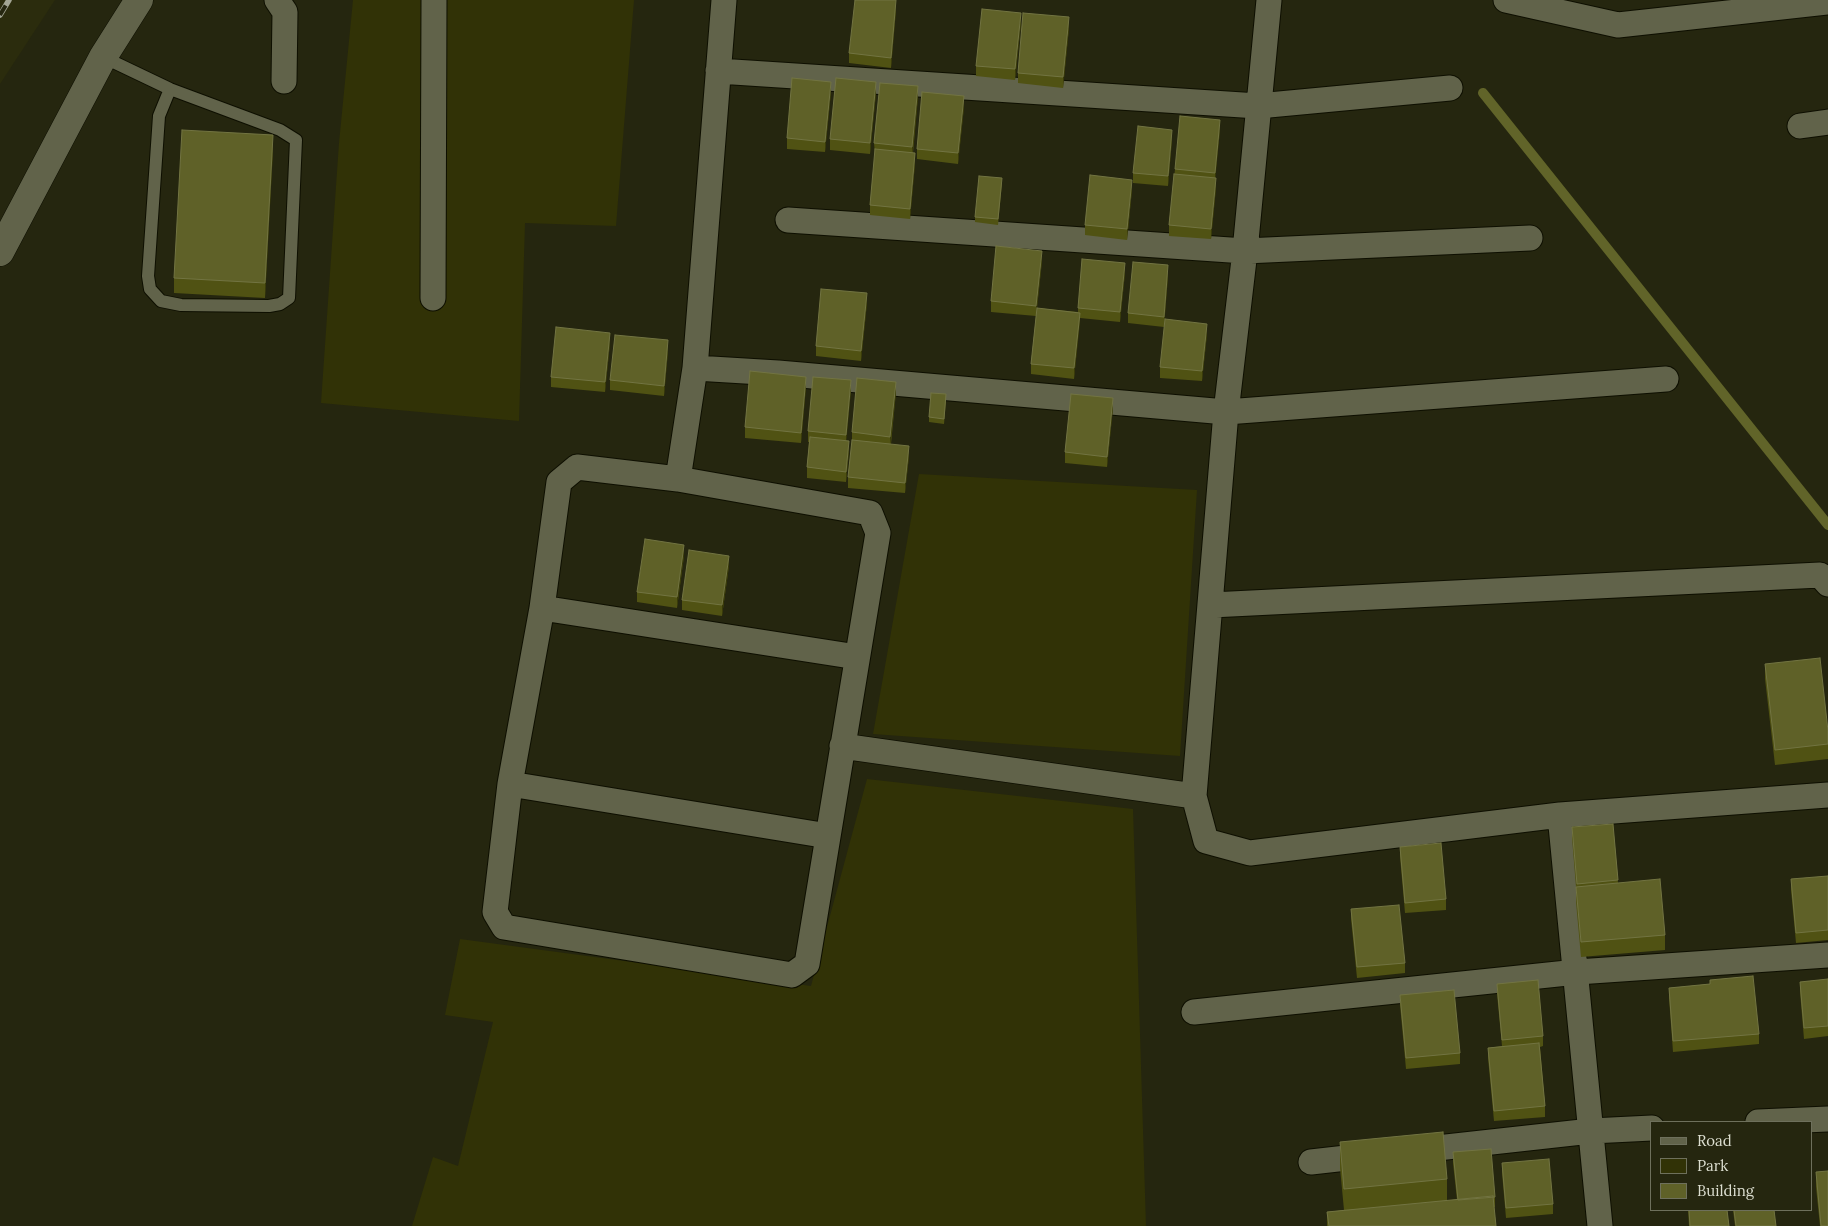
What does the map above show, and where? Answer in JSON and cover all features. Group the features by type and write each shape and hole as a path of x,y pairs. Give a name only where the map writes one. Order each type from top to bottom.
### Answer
{"street":[{"path":"0,252 103,57 139,0"},
{"path":"277,0 285,12 284,81"},
{"path":"433,298 434,0"},
{"path":"678,479 695,368 724,0"},
{"path":"1269,0 1245,251 1226,412 1194,796 1206,841 1250,853 1560,815 1828,795"},
{"path":"1506,0 1618,25 1828,2"},
{"path":"718,71 1258,106 1450,88"},
{"path":"1800,126 1828,122"},
{"path":"788,220 1245,251 1530,238"},
{"path":"695,368 788,374 1226,412 1666,379"},
{"path":"577,467 678,479 870,513 878,533 828,836 806,964 792,975 504,927 495,912 510,784 542,608 559,482 577,467"},
{"path":"1211,605 1820,575 1828,584"},
{"path":"542,608 858,657"},
{"path":"842,746 1194,796"},
{"path":"510,784 828,836"},
{"path":"1560,815 1577,972 1600,1226"},
{"path":"1194,1012 1577,972 1828,955"},
{"path":"1781,1121 1828,1119"},
{"path":"1311,1162 1591,1130 1650,1128"}],"lane":[{"path":"103,57 170,89 238,113 280,130 296,140 289,298 280,304 269,306 181,305 161,301 150,290 148,276 159,116 170,89"}],"shaded area":[{"path":"0,0 55,0 0,84"}],"green space":[{"path":"353,0 634,0 616,226 525,223 519,421 321,403 339,143"},
{"path":"919,474 1197,490 1180,756 873,734"},
{"path":"867,779 1133,809 1146,1226 412,1226 433,1157 458,1166 493,1022 445,1015 460,939 811,986"}],"building":[{"path":"855,0 896,0 891,58 849,53"},
{"path":"982,9 1021,13 1015,69 976,66"},
{"path":"1023,13 1069,17 1063,77 1018,73"},
{"path":"792,78 831,82 825,142 787,138"},
{"path":"836,78 876,82 870,143 830,139"},
{"path":"880,83 918,86 912,147 874,143"},
{"path":"922,92 964,96 958,153 917,149"},
{"path":"1180,116 1220,120 1215,173 1175,169"},
{"path":"1138,126 1172,130 1168,176 1133,173"},
{"path":"182,130 273,135 265,283 174,278"},
{"path":"875,149 915,153 910,209 870,205"},
{"path":"1174,174 1216,178 1211,229 1169,225"},
{"path":"1090,175 1132,180 1127,229 1085,225"},
{"path":"979,176 1002,178 998,219 975,217"},
{"path":"996,246 1042,251 1036,306 991,301"},
{"path":"1082,259 1125,263 1120,312 1078,308"},
{"path":"1133,262 1168,265 1164,317 1128,313"},
{"path":"821,289 867,293 861,351 816,346"},
{"path":"1037,308 1080,313 1074,368 1031,364"},
{"path":"1165,319 1207,324 1202,371 1160,367"},
{"path":"556,327 610,333 605,382 551,377"},
{"path":"615,335 668,340 664,386 610,380"},
{"path":"750,371 806,377 801,433 745,427"},
{"path":"813,377 851,380 846,435 808,431"},
{"path":"857,378 896,382 890,437 852,432"},
{"path":"931,393 946,394 944,419 929,417"},
{"path":"1071,394 1113,398 1107,457 1065,452"},
{"path":"810,437 849,441 846,472 807,467"},
{"path":"852,440 909,446 905,483 848,477"},
{"path":"645,539 684,545 677,597 637,592"},
{"path":"689,550 729,556 722,605 682,600"},
{"path":"1820,658 1828,744 1775,750 1765,664"},
{"path":"1613,824 1618,880 1577,884 1572,827"},
{"path":"1441,843 1446,899 1405,903 1400,847"},
{"path":"1828,876 1828,930 1796,933 1791,879"},
{"path":"1660,879 1665,935 1581,942 1576,887"},
{"path":"1399,905 1405,963 1357,967 1351,909"},
{"path":"1753,976 1759,1034 1673,1041 1669,988 1710,984 1710,980"},
{"path":"1828,979 1828,1026 1804,1028 1800,982"},
{"path":"1538,980 1543,1036 1502,1040 1497,984"},
{"path":"1454,990 1460,1053 1406,1058 1400,995"},
{"path":"1539,1043 1545,1106 1494,1111 1488,1048"},
{"path":"1443,1132 1447,1179 1344,1189 1340,1142"},
{"path":"1491,1149 1495,1197 1458,1200 1453,1152"},
{"path":"1549,1159 1553,1204 1506,1208 1502,1163"},
{"path":"1828,1171 1828,1226 1821,1226 1816,1172"},
{"path":"1493,1196 1496,1226 1329,1226 1327,1212"},
{"path":"1689,1211 1727,1211 1729,1226 1690,1226"},
{"path":"1734,1211 1774,1211 1776,1226 1736,1226"}],"waterway":[{"path":"1483,93 1828,525"}],"railway":[{"path":"0,15 9,0"}]}
